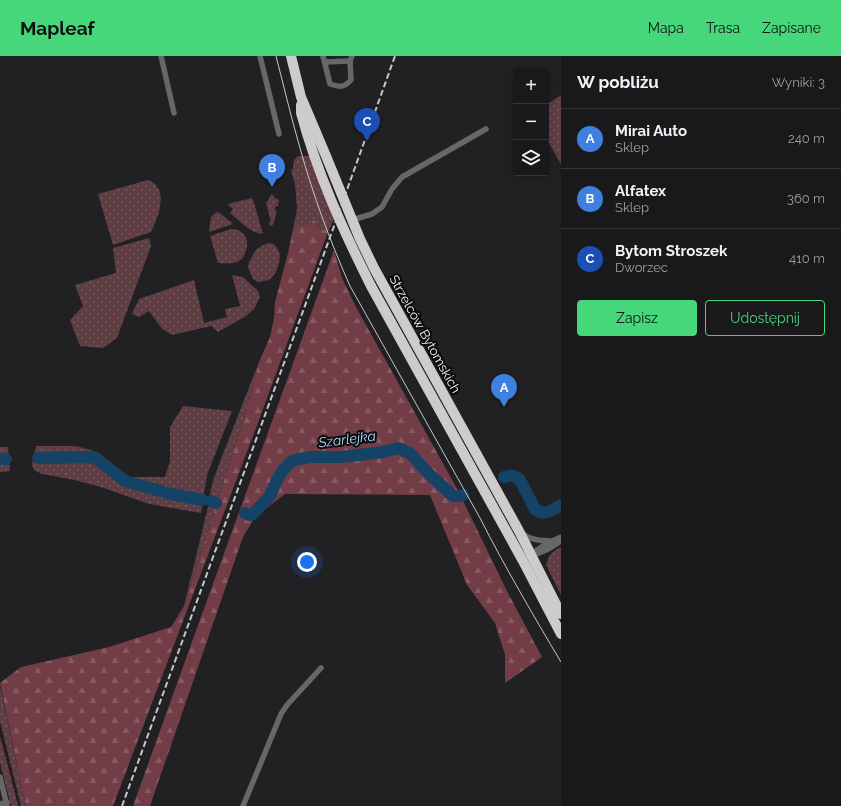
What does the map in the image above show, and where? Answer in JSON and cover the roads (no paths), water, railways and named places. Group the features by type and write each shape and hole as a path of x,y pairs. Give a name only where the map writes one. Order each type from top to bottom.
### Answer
{"highway":[{"name":"Strzelców Bytomskich","path":"291,56 301,97 360,239 377,275 531,554 536,575 561,634"},
{"name":"Strzelców Bytomskich","path":"301,97 301,113 328,194 350,244 371,286 513,544 536,575 561,614"}],"street":[{"path":"161,56 174,113"},
{"path":"260,56 279,134"},
{"path":"324,56 325,62 330,84 339,87 347,85 351,80 351,59 325,62"},
{"path":"352,220 372,214 382,207 392,189 402,177 486,129"},
{"path":"519,531 536,540 553,541"},
{"path":"531,554 561,537"},
{"path":"513,544 520,550 531,554 545,551 561,541"},
{"path":"536,575 540,559 545,551"},
{"path":"243,806 281,714 287,705 321,668"},
{"path":"0,776 7,804 0,804"}],"waterway":[{"name":"Szarlejka","path":"245,513 249,515 253,514 270,496 283,470 292,461 310,457 342,457 367,454 398,448 410,453 428,473 453,496 463,495"},
{"name":"Szarlejka","path":"38,458 94,457 125,481 171,494 202,500"},
{"name":"Szarlejka","path":"0,459 6,459"},
{"name":"Szarlejka","path":"504,477 513,476 520,480 535,509 538,511 545,513 561,505"},
{"name":"Szarlejka","path":"211,501 216,503"}],"tram line":[{"path":"276,56 310,183 350,286 480,518 509,573 561,662"}],"railway":[{"path":"122,806 395,56"}],"place":[{"name":"Bytom Stroszek","path":"367,141"},
{"name":"Alfatex","path":"272,187"},
{"name":"Mirai Auto","path":"504,407"}]}
